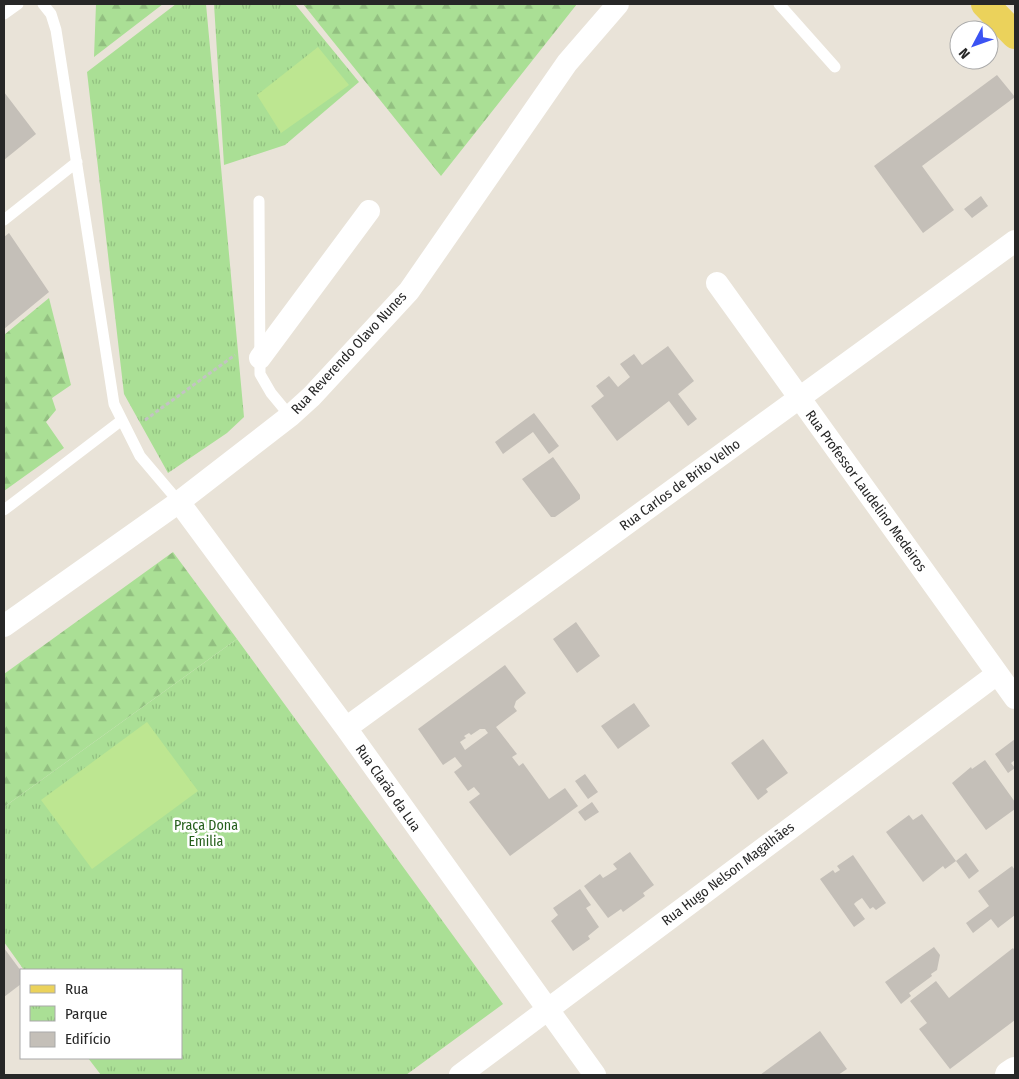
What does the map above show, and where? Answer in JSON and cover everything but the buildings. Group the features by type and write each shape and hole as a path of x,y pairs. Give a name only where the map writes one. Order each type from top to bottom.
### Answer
{"main road":[{"path":"984,4 1015,35"}],"street":[{"name":"Rua Reverendo Olavo Nunes","path":"4,626 179,502 290,416 353,353 409,291 567,63 618,4"},
{"path":"260,347 369,211"},
{"name":"Rua Carlos de Brito Velho","path":"346,728 1015,241"},
{"name":"Rua Professor Laudelino Medeiros","path":"717,283 1015,698"},
{"name":"Rua Clarão da Lua","path":"179,502 346,728 546,1010 595,1075"},
{"name":"Rua Hugo Nelson Magalhães","path":"460,1075 997,674"},
{"path":"1009,1075 1015,1071"}],"lane":[{"path":"4,14 18,4"},
{"path":"43,4 51,14 56,30 114,404 140,456 179,502"},
{"path":"779,4 835,68"},
{"path":"4,220 77,162"},
{"path":"259,201 260,374 271,393 290,416"},
{"path":"4,510 122,420"}],"path":[{"path":"128,432 260,347"}],"green space":[{"path":"96,4 163,4 94,57"},
{"path":"176,4 206,4 244,417 227,433 168,473 124,394 87,72"},
{"path":"214,4 295,4 359,82 285,145 224,165"},
{"path":"303,4 577,4 441,176"},
{"path":"318,47 349,85 281,133 257,95"},
{"path":"49,298 71,385 52,398 56,410 46,422 64,448 4,491 4,335"},
{"path":"173,552 237,639 4,807 4,674"},
{"name":"Praça Dona Emilia","path":"237,639 503,1004 406,1075 101,1075 89,1059 182,1059 182,969 23,969 4,942 4,807"},
{"path":"147,722 198,791 92,869 41,800"}]}
